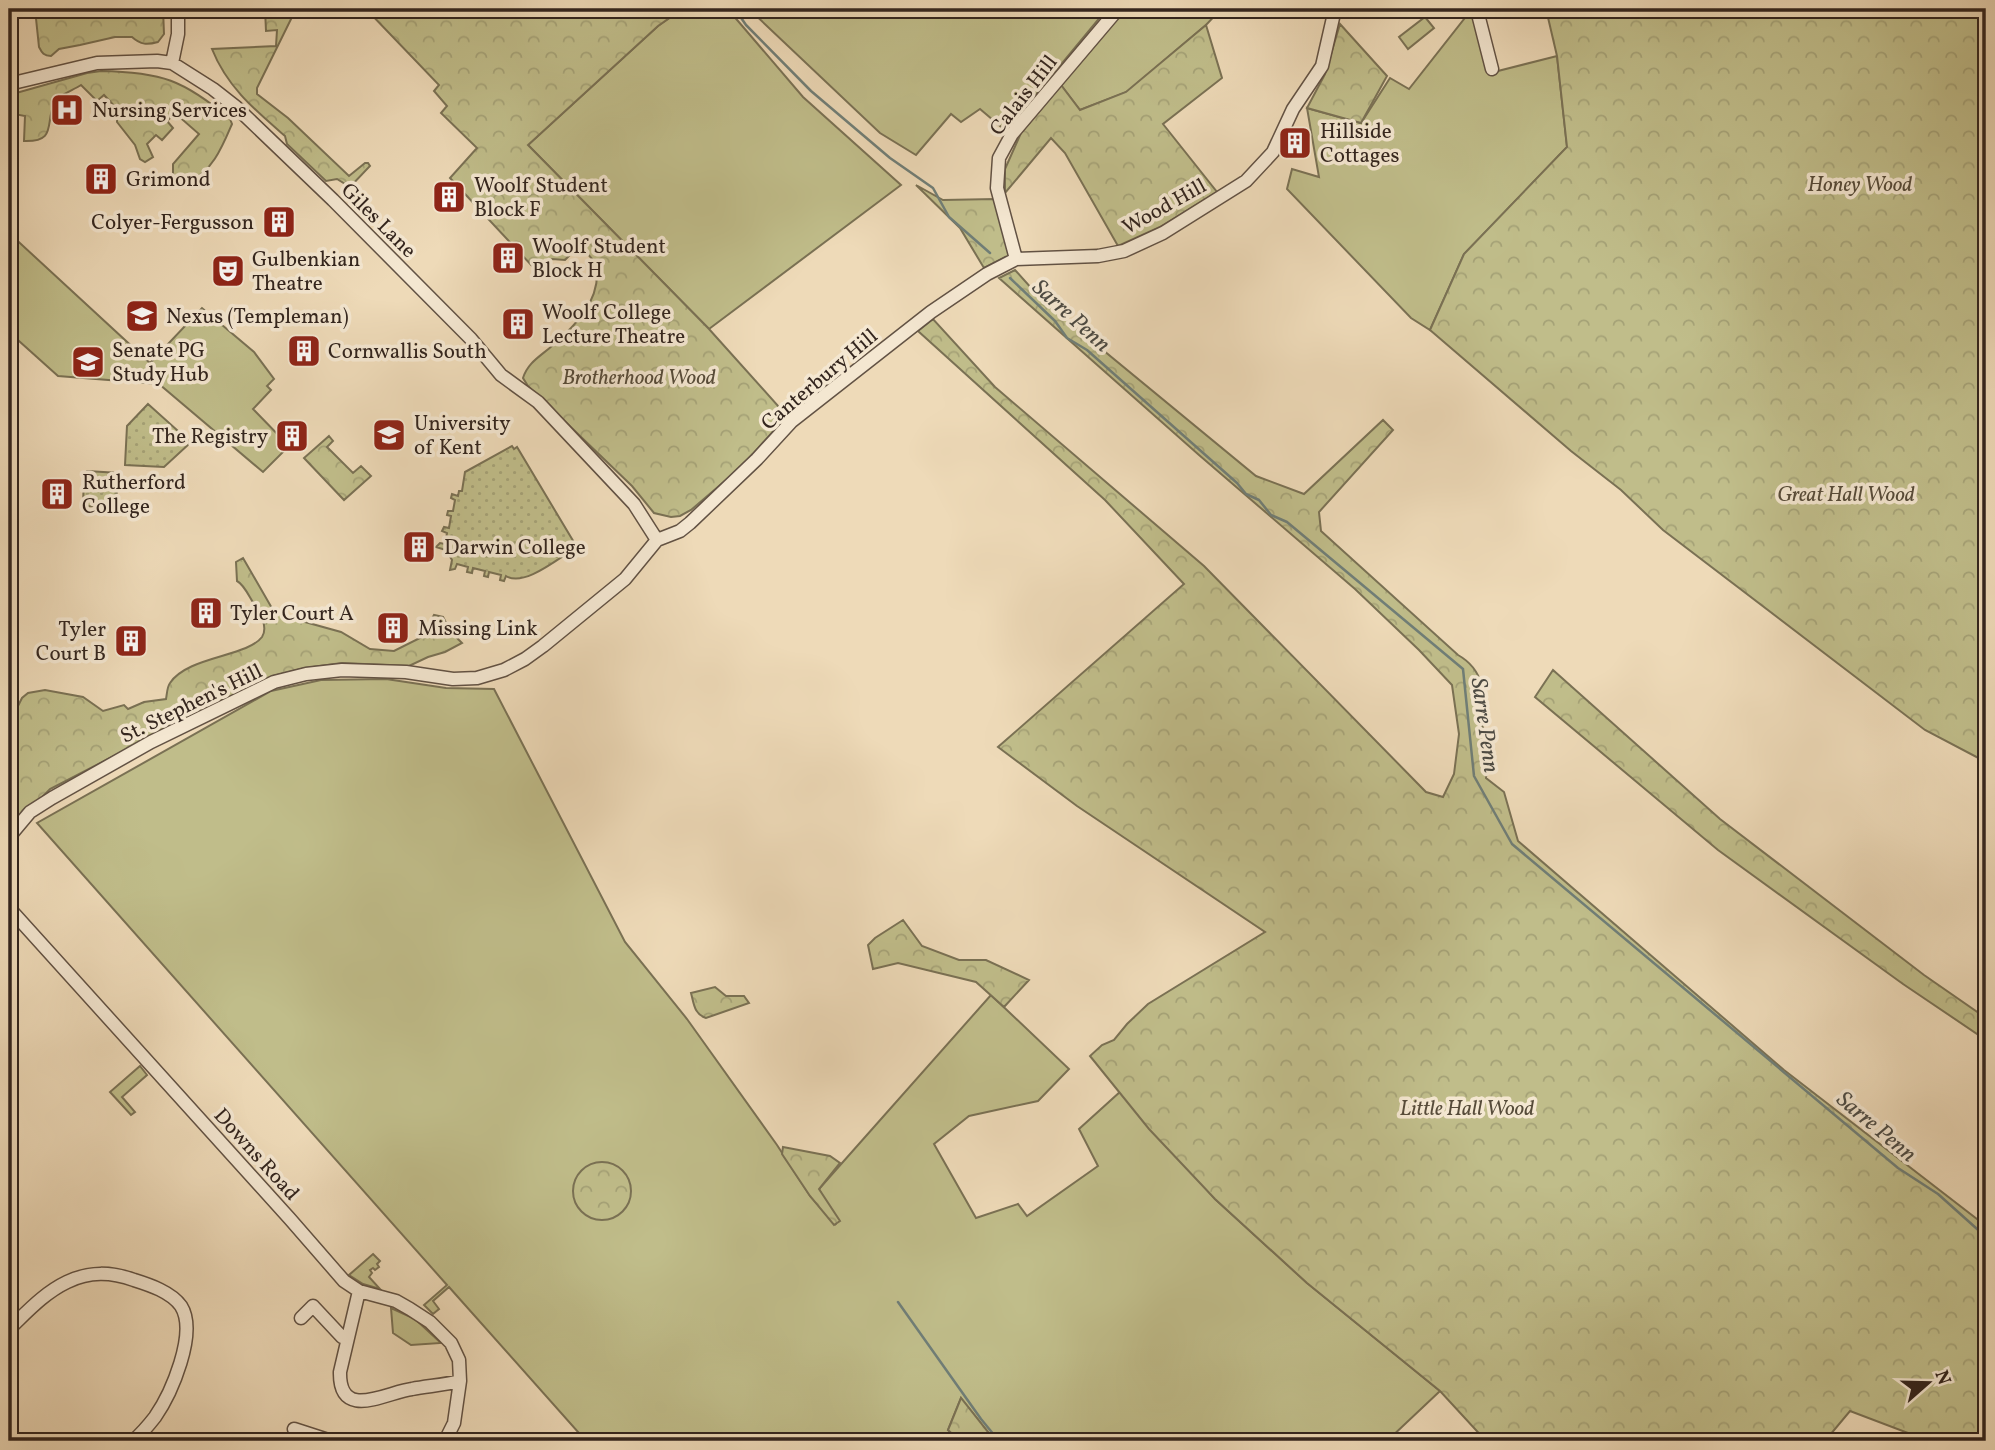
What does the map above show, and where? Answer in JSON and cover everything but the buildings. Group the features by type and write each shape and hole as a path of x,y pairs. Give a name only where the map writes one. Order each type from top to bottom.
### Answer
{"street":[{"path":"9,84 97,63 172,63 178,34 178,9"},
{"name":"Calais Hill","path":"1016,259 997,188 999,158 1012,134 1118,9"},
{"name":"Wood Hill","path":"1016,259 1098,256 1124,251 1163,233 1246,181 1273,152 1293,109 1322,66 1335,9"},
{"path":"1481,9 1479,18 1492,69"},
{"name":"Giles Lane","path":"172,63 236,107 333,200 471,339 501,374 538,402 592,456 634,504 657,540"},
{"name":"Canterbury Hill","path":"657,540 680,531 690,523 757,459 792,421 931,312 987,274 1016,259"},
{"name":"St. Stephen's Hill","path":"9,836 30,812 52,798 151,742 274,682 306,674 342,670 406,672 453,679 477,678 504,670 543,646 625,579 657,540"},
{"name":"Downs Road","path":"9,908 341,1279 359,1291 396,1301 430,1322 451,1343 459,1360 460,1381 457,1411 447,1438"},
{"path":"9,1329 55,1288 94,1273 127,1278 172,1298 183,1309 185,1319 182,1357 162,1406 133,1441"},
{"path":"359,1291 340,1379 346,1394 359,1402 373,1401 411,1389 437,1387 460,1381"},
{"path":"301,1318 313,1307 342,1337 348,1338"},
{"path":"299,1429 331,1441"},
{"path":"447,1438 462,1441"}],"green space":[{"path":"35,9 163,9 164,34 154,43 141,43 132,37 115,37 59,49 49,56 43,54 39,47"},
{"path":"265,9 296,9 257,88 257,94 288,118 349,176 368,163 370,166 350,187 337,179 326,181 287,144 285,136 243,97 218,63 212,49 276,46 277,30 266,31"},
{"name":"Brotherhood Wood","path":"366,9 695,9 678,12 658,26 528,145 709,329 787,416 740,468 691,510 671,517 654,513 632,486 528,386 523,378 528,368 569,330 590,303 597,282 597,270 590,263 593,260 580,245 565,260 552,259 534,268 450,178 477,148 441,113 447,106 434,91 439,85"},
{"path":"695,9 732,14 803,97 901,185 709,329 528,145 658,26 678,12"},
{"path":"749,9 1107,9 1006,131 980,109 961,122 951,114 916,155 880,133"},
{"path":"1123,9 1221,9 1127,92 1080,110 1061,85"},
{"path":"1472,9 1490,73 1557,56 1567,147 1464,254 1430,330 1411,318 1287,189 1292,169 1319,177 1307,108 1361,123 1390,78 1409,89"},
{"path":"1546,9 1986,9 1986,762 1925,730 1663,530 1621,490 1571,451 1430,330 1464,254 1567,147 1557,56"},
{"path":"1425,17 1434,28 1408,49 1399,37"},
{"path":"1340,24 1387,76 1361,123 1307,108 1325,74"},
{"path":"1206,25 1222,78 1163,124 1217,192 1160,227 1118,246 1065,153 1051,138 1005,193 1005,169 1021,133 1061,85 1080,110 1126,92"},
{"path":"101,71 140,73 171,81 199,95 230,119 232,124 221,149 204,172 189,181 173,175 173,164 199,134 175,113 167,121 173,128 162,140 156,135 147,144 153,157 145,162 140,159 135,145 117,122 117,109 104,95 97,101 81,85 56,101 46,135 34,141 24,141 25,116 9,113 9,95"},
{"path":"916,185 943,200 995,199 1011,254 984,268 960,228"},
{"path":"9,233 150,363 202,308 254,352 274,379 267,386 271,390 253,409 289,446 263,472 159,384 58,376 9,332"},
{"name":"Little Hall Wood","path":"1015,270 1041,299 1256,476 1304,494 1383,420 1393,430 1319,512 1321,531 1466,661 1478,675 1483,693 1480,722 1490,741 1486,778 1504,792 1518,841 1784,1070 1986,1226 1986,1441 1929,1441 1850,1411 1825,1441 1486,1441 1440,1391 1307,1283 1215,1199 1149,1129 1090,1056 1102,1045 1114,1040 1148,1004 1265,932 1077,806 998,747 1184,584 1105,500 918,331 933,319 995,387 1204,566 1426,792 1443,797 1454,774 1459,734 1452,685 1355,589 999,278"},
{"path":"148,404 187,439 189,444 164,467 125,465 127,426"},
{"path":"329,436 333,441 327,447 353,473 361,466 371,476 344,500 304,458"},
{"path":"512,446 514,449 517,447 575,544 572,546 574,549 522,578 506,576 504,581 500,580 501,575 489,572 488,577 484,576 485,571 473,568 472,573 467,572 468,567 457,564 455,569 450,570 452,560 446,550 436,547 440,543 445,544 447,533 442,531 444,527 449,528 451,516 447,515 448,511 453,511 455,500 451,498 452,494 458,496 459,491 462,491 465,472"},
{"path":"87,471 119,473 115,507 83,506 84,474"},
{"path":"243,558 273,610 287,617 341,632 370,649 394,651 422,637 434,615 443,617 451,632 462,643 409,666 342,663 273,676 50,789 9,831 10,709 17,708 28,693 45,690 83,697 103,711 124,705 128,709 144,702 166,699 169,685 190,667 254,644 262,637 264,625 258,610 237,581 236,562"},
{"path":"1553,670 1720,819 1924,975 1986,1018 1986,1040 1903,984 1718,850 1535,697"},
{"path":"386,679 446,688 494,689 625,942 687,1019 810,1196 836,1225 819,1189 991,995 1069,1069 1038,1101 969,1116 934,1144 976,1218 1018,1204 1027,1216 1098,1166 1079,1129 1121,1091 1215,1199 1307,1283 1440,1391 1387,1441 995,1441 961,1398 948,1430 960,1441 586,1441 449,1287 433,1301 439,1309 433,1314 424,1305 447,1285 37,823 271,691 321,680"},
{"path":"903,920 922,946 959,960 986,960 1029,980 1004,1007 976,982 898,963 873,969 868,945"},
{"path":"715,987 726,996 744,996 749,1003 706,1018 695,1008 691,993"},
{"path":"140,1066 147,1075 122,1097 135,1112 131,1115 110,1092"},
{"path":"783,1147 830,1156 840,1163 819,1189 840,1221 834,1225 810,1196 782,1154"},
{"path":"596,1162 608,1162 623,1170 631,1185 631,1197 623,1212 608,1220 596,1220 581,1212 573,1197 573,1185 581,1170"},
{"path":"373,1254 380,1261 377,1264 379,1267 370,1270 372,1273 369,1277 380,1289 363,1284 349,1275"},
{"path":"391,1308 415,1319 441,1343 411,1345 393,1333"},
{"path":"961,1398 995,1441 960,1441 948,1430"}],"waterway":[{"name":"Sarre Penn","path":"735,9 746,25 811,91 890,158 933,188 949,217 990,253"},
{"name":"Sarre Penn","path":"1010,278 1055,321 1067,338 1087,350 1237,483 1246,494 1259,500 1271,515 1287,522 1463,669 1474,776 1512,844 1898,1168 1938,1194 1986,1237"},
{"path":"898,1302 999,1441"}],"place":[{"name":"Nursing Services","path":"67,110"},
{"name":"Hillside Cottages","path":"1295,143"},
{"name":"Grimond","path":"101,179"},
{"name":"Woolf Student Block F","path":"449,197"},
{"name":"Colyer-Fergusson","path":"279,222"},
{"name":"Woolf Student Block H","path":"508,258"},
{"name":"Gulbenkian Theatre","path":"228,271"},
{"name":"Nexus (Templeman)","path":"142,316"},
{"name":"Woolf College Lecture Theatre","path":"518,324"},
{"name":"Cornwallis South","path":"304,351"},
{"name":"Senate PG Study Hub","path":"88,362"},
{"name":"University of Kent","path":"389,435"},
{"name":"The Registry","path":"292,436"},
{"name":"Rutherford College","path":"57,494"},
{"name":"Darwin College","path":"419,547"},
{"name":"Tyler Court A","path":"206,613"},
{"name":"Missing Link","path":"393,628"},
{"name":"Tyler Court B","path":"131,641"}],"park label":[{"name":"Honey Wood","path":"1860,184"},
{"name":"Great Hall Wood","path":"1846,494"}]}
